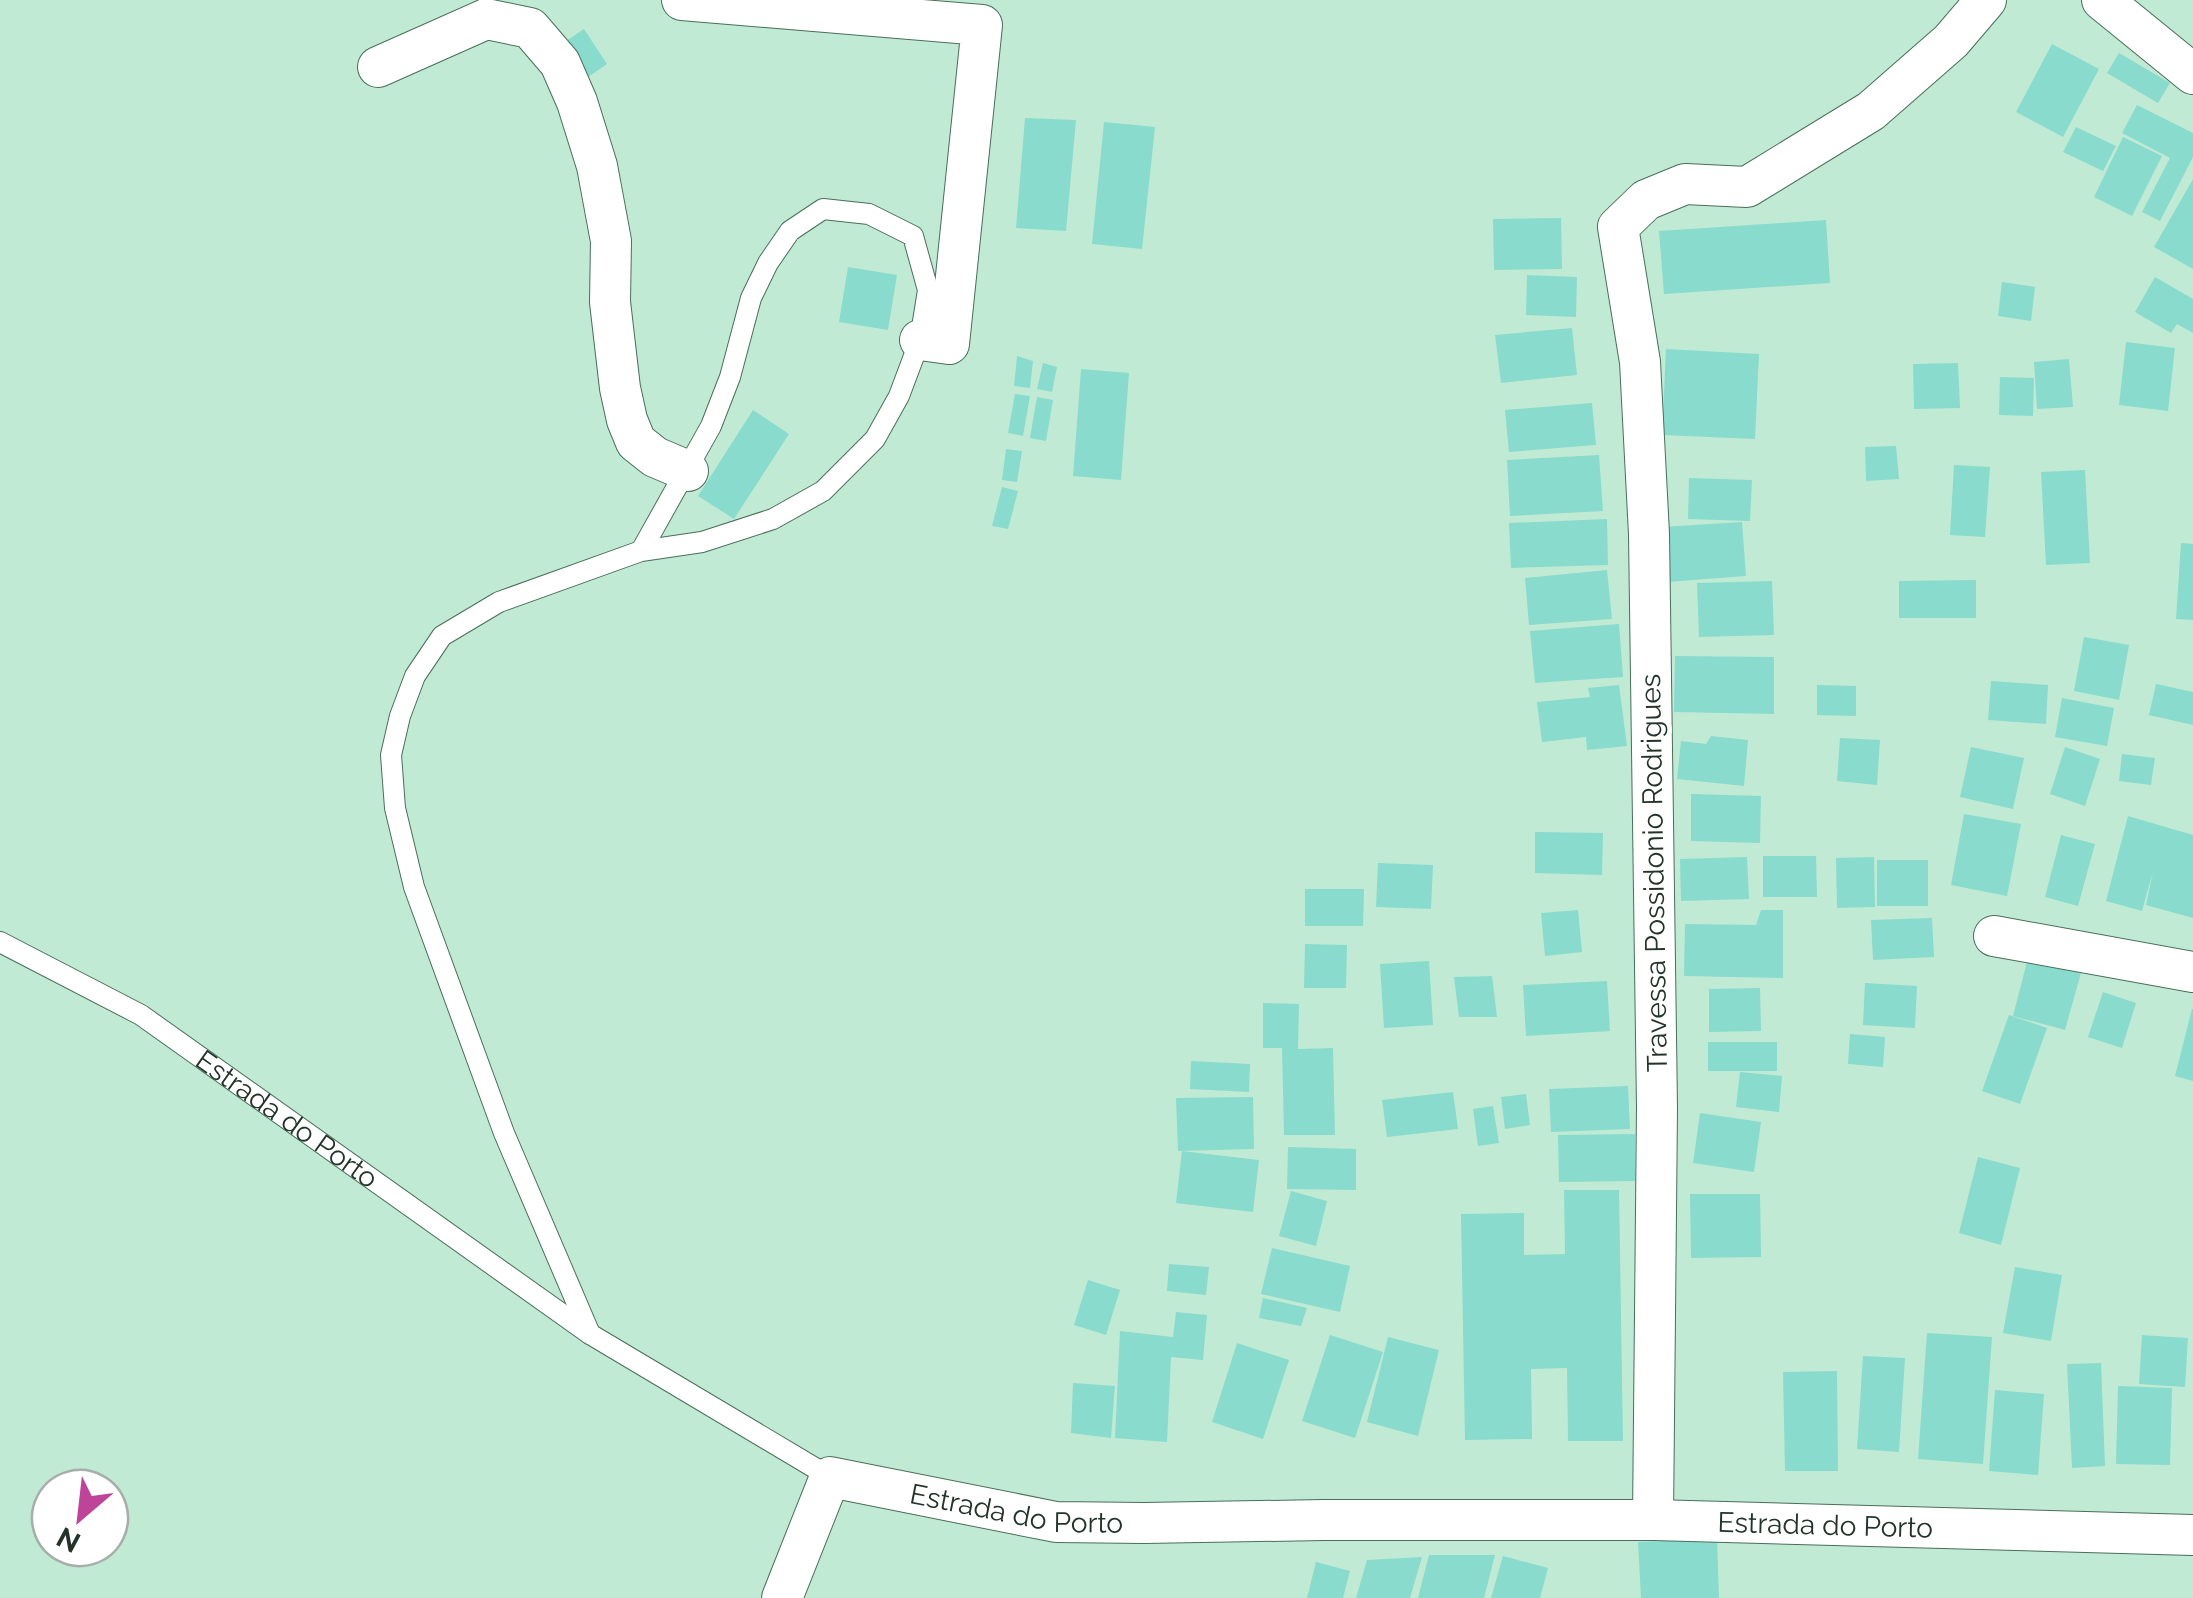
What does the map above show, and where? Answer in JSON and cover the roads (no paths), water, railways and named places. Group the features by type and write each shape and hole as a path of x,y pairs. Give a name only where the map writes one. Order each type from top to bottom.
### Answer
{"street":[{"path":"682,0 982,25 949,344 920,340"},
{"name":"Travessa Possidonio Rodrigues","path":"1653,1520 1657,1089 1650,534 1640,362 1618,228 1646,200 1685,184 1747,187 1856,120 1951,42 1986,0"},
{"path":"2102,0 2193,74"},
{"path":"378,67 486,19 530,28 560,64 578,102 598,166 611,241 610,302 627,420 636,442 655,458 688,470"},
{"path":"1994,936 2193,972"},
{"path":"782,1598 830,1477"},
{"name":"Estrada do Porto","path":"830,1477 1056,1522 1653,1520 2193,1535"}],"lane":[{"path":"590,1334 504,1133 414,887 395,808 391,755 400,716 414,676 442,636 499,602 641,551 702,542 774,519 822,491 875,439 899,396 920,340 928,290 913,236 869,214 823,209 790,231 768,263 752,298 712,426 641,551"},
{"name":"Estrada do Porto","path":"0,942 142,1014 590,1334 830,1477"}]}
